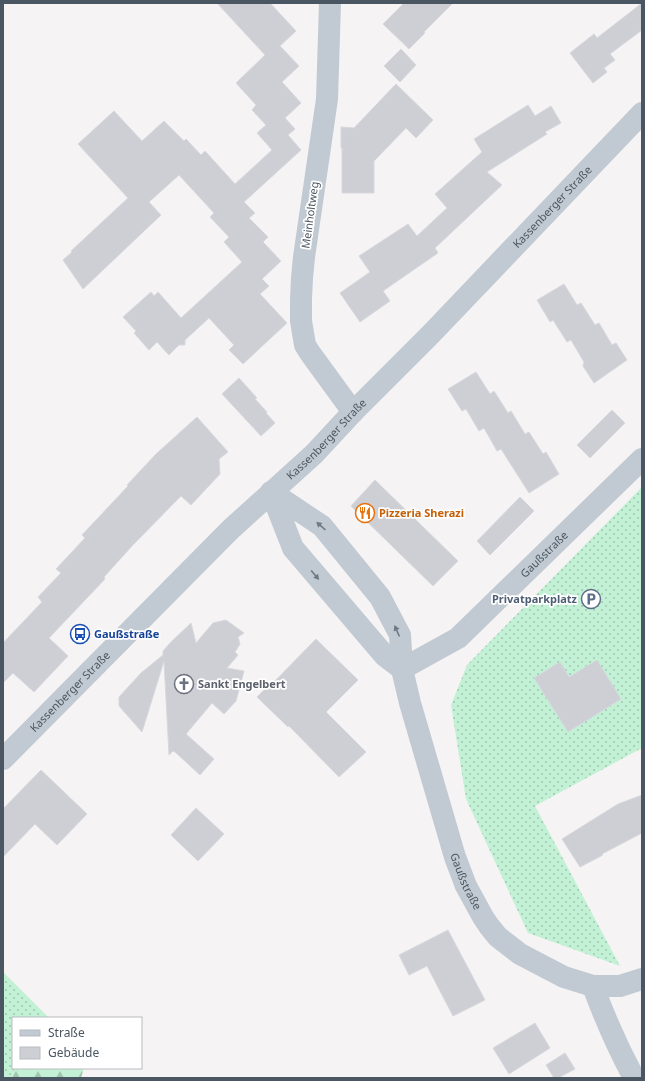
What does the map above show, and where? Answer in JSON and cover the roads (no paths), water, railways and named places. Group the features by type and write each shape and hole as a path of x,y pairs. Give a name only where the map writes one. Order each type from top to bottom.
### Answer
{"street":[{"name":"Meinholtweg","path":"330,3 327,99 304,257 301,299 302,321 305,345 354,412"},
{"name":"Kassenberger Straße","path":"3,759 231,529 314,454 642,113"},
{"name":"Gaußstraße","path":"402,669 458,638 642,459"},
{"name":"Gaußstraße","path":"271,492 322,526 380,597 400,635 402,669 410,703 455,857 466,886 483,917 498,937 520,954 564,977 594,986 620,986 642,979"},
{"path":"271,492 293,548 385,656 402,669"},
{"path":"594,986 607,1023 634,1078"}],"place":[{"name":"Pizzeria Sherazi","path":"365,513"},
{"name":"Privatparkplatz","path":"591,599"},
{"name":"Gaußstraße","path":"80,634"},
{"name":"Sankt Engelbert","path":"184,684"}]}
